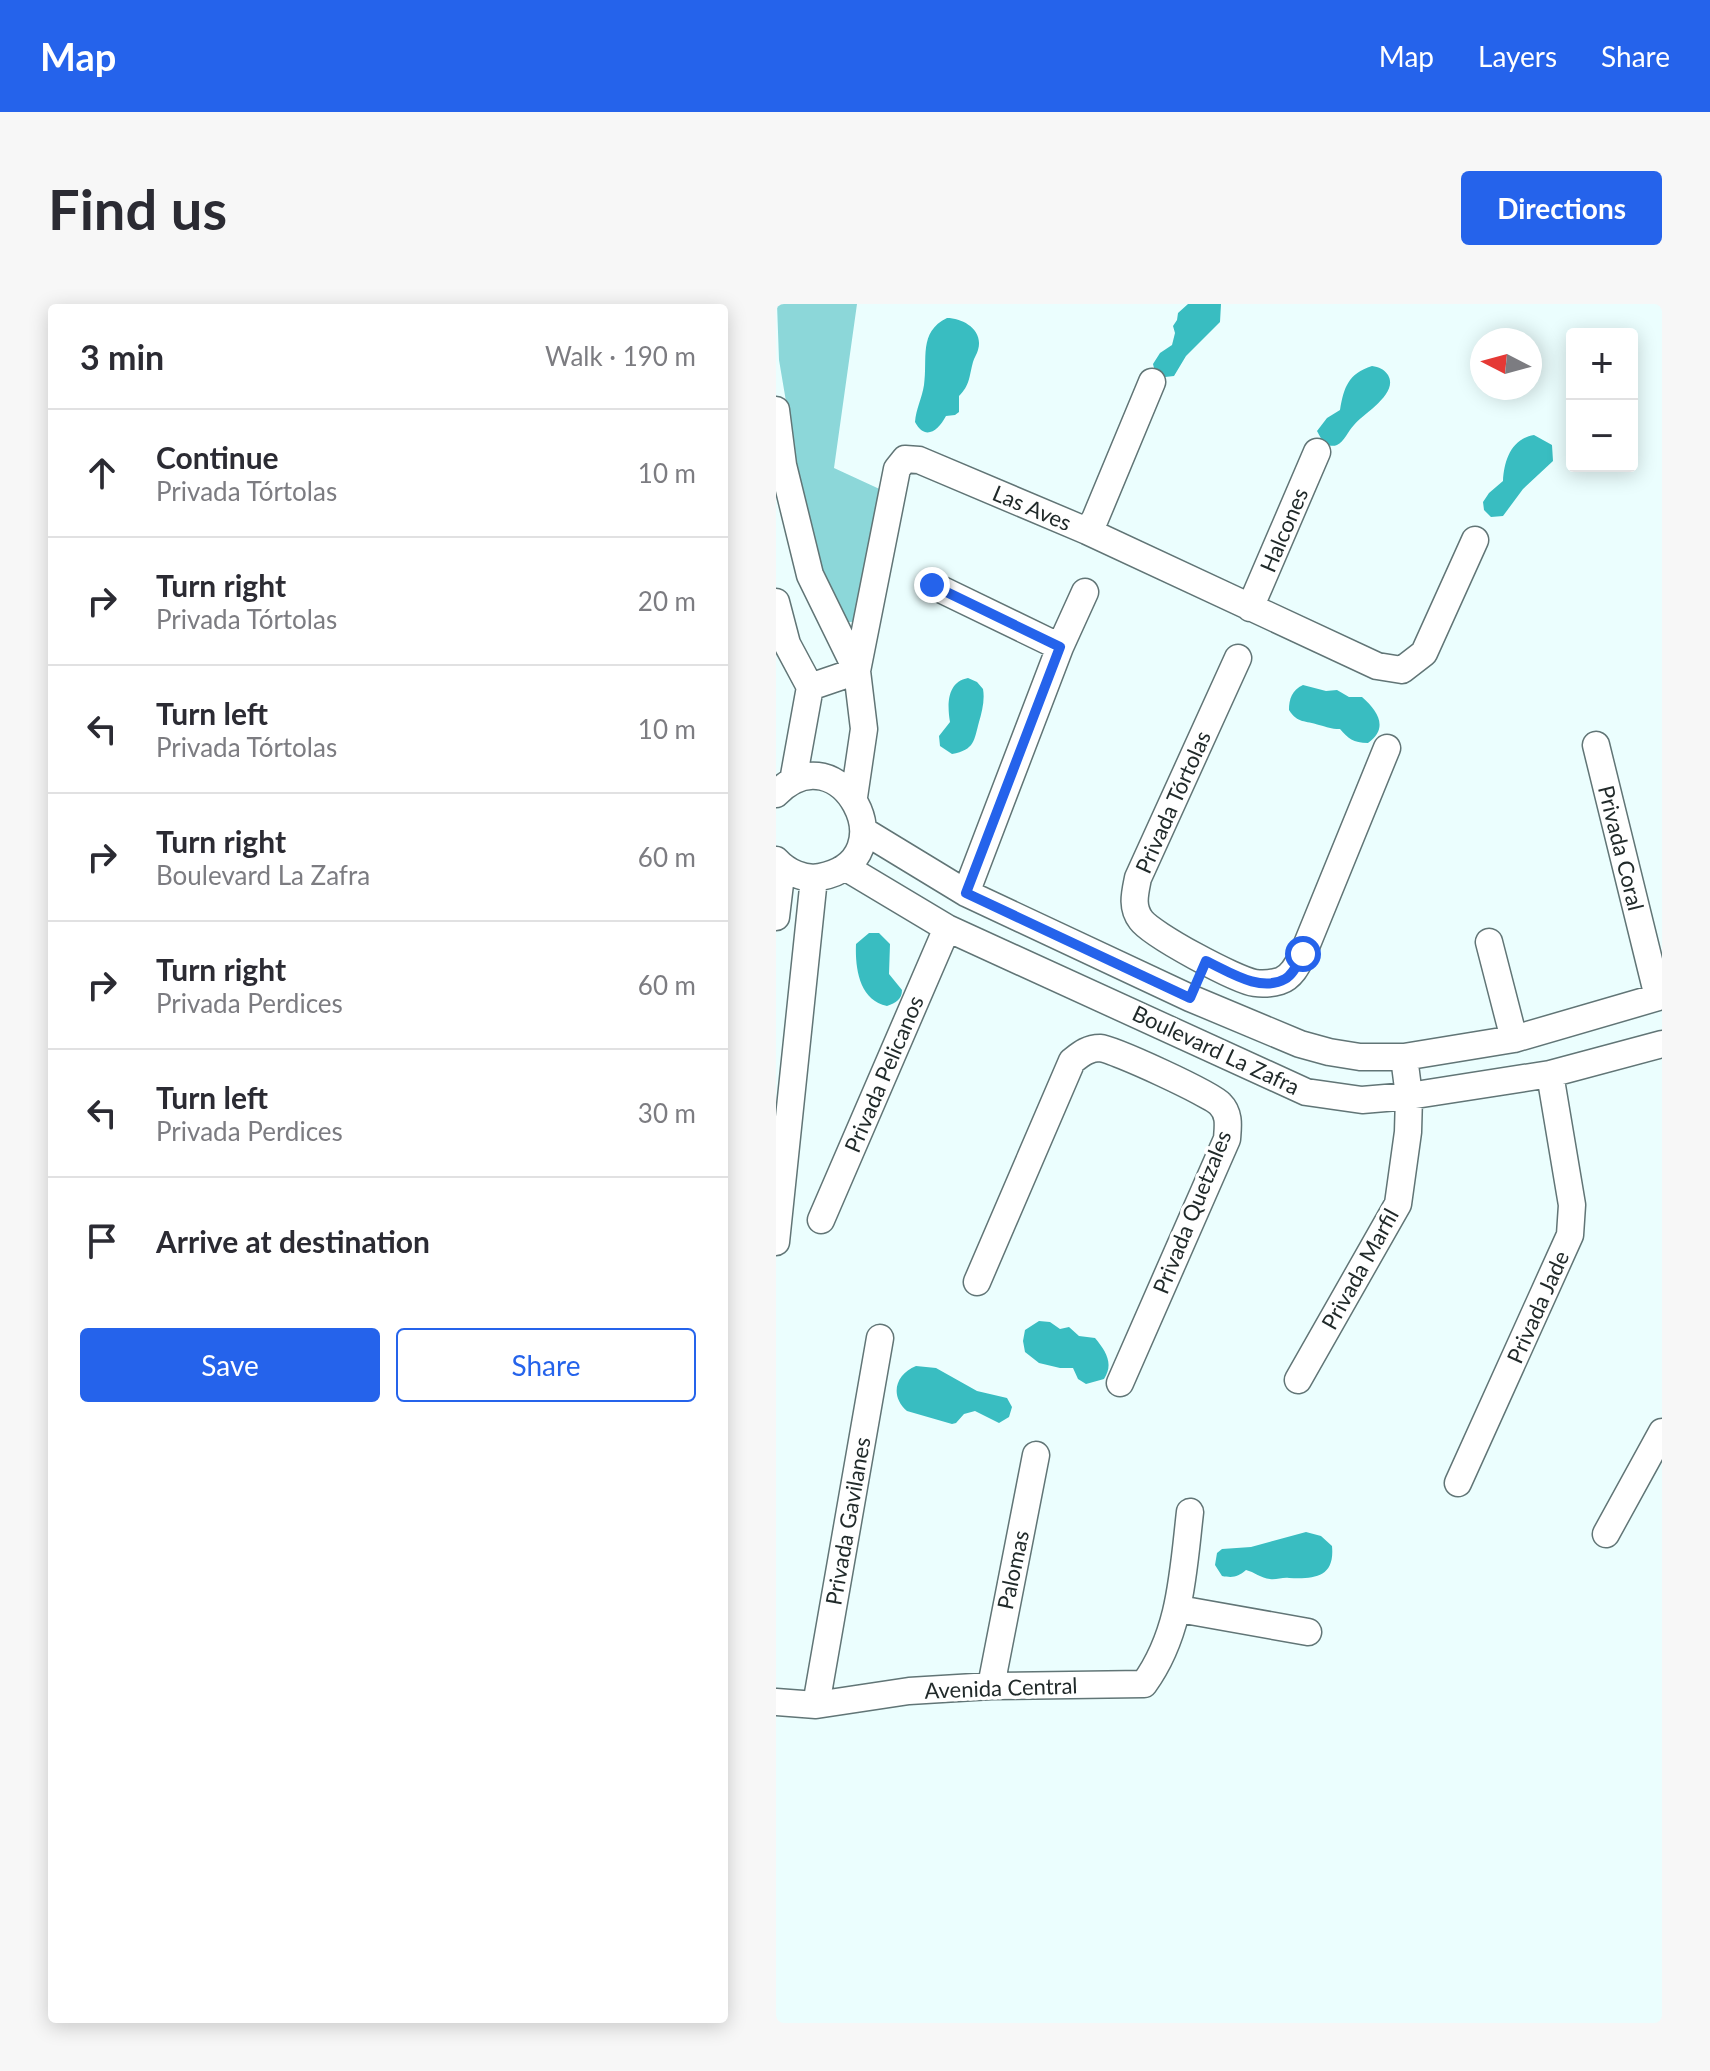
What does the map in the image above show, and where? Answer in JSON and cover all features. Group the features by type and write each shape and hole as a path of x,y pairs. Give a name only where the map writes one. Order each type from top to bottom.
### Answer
{"street":[{"path":"1087,531 1095,519 1152,382"},
{"path":"776,410 783,465 810,575 857,671 864,729 854,797"},
{"name":"Halcones","path":"1250,608 1317,452"},
{"name":"Las Aves","path":"857,671 897,469 905,459 919,460 1087,531 1377,666 1402,670 1424,653 1475,540"},
{"path":"932,585 1060,647"},
{"path":"966,893 1060,647 1085,592"},
{"path":"776,602 782,644 810,687 784,787"},
{"name":"Privada Tórtolas","path":"1238,658 1138,878 1134,894 1135,909 1151,930 1206,961 1255,983 1284,980 1303,954 1387,748"},
{"path":"810,687 857,671"},
{"name":"Privada Coral","path":"1596,745 1660,996"},
{"path":"776,917 779,864 798,875 814,878 830,875 845,867 854,857 864,831 862,813 854,797 842,785 826,778 809,777 784,787"},
{"name":"Boulevard La Zafra","path":"864,831 966,893 1190,998 1300,1044 1329,1052 1360,1057 1404,1057 1514,1039 1660,996"},
{"name":"Boulevard La Zafra","path":"845,867 947,928 1306,1092 1362,1100 1409,1096 1550,1074 1662,1044"},
{"path":"776,1242 814,878"},
{"name":"Privada Pelicanos","path":"821,1220 947,928"},
{"path":"1489,942 1514,1039"},
{"path":"1190,998 1206,961"},
{"path":"1161,1073 1181,1034"},
{"name":"Privada Quetzales","path":"977,1282 1072,1061 1085,1050 1102,1048 1220,1103 1229,1119 1227,1139 1120,1383"},
{"name":"Privada Marfil","path":"1298,1380 1398,1204 1408,1132 1409,1096 1404,1057"},
{"name":"Privada Jade","path":"1458,1483 1570,1235 1572,1205 1550,1074"},
{"name":"Privada Gavilanes","path":"816,1705 880,1338"},
{"path":"1606,1534 1662,1432"},
{"name":"Palomas","path":"991,1686 1036,1455"},
{"name":"Avenida Central","path":"776,1702 816,1705 909,1691 991,1686 1144,1684 1160,1662 1179,1609 1190,1512"},
{"path":"1179,1609 1308,1632"}],"shaded area":[{"path":"777,304 857,304 834,468 886,492 857,622 847,622 818,563 804,508 779,360"},
{"path":"1188,304 1221,304 1220,322 1186,356 1174,376 1165,377 1155,372 1153,364 1160,353 1172,345 1173,326 1178,313"},
{"path":"947,318 971,326 978,337 978,350 967,384 959,396 959,412 946,416 935,430 927,432 915,422 924,385 926,347 932,331"},
{"path":"1372,366 1388,375 1389,389 1385,396 1339,444 1324,444 1317,431 1327,418 1340,410 1352,377"},
{"path":"1534,435 1552,445 1553,461 1523,489 1503,516 1491,517 1484,510 1483,502 1503,481 1507,459 1514,446"},
{"path":"968,678 983,689 982,710 972,743 965,750 952,754 940,746 939,736 950,722 952,689"},
{"path":"1303,685 1326,691 1337,690 1349,697 1362,697 1379,720 1380,726 1374,737 1368,743 1358,742 1340,729 1296,718 1289,710 1290,702 1294,692"},
{"path":"869,933 879,933 890,944 889,974 902,990 898,1000 887,1006 870,997 858,973 856,944"},
{"path":"1039,1321 1050,1322 1060,1329 1069,1327 1079,1336 1095,1338 1107,1358 1108,1368 1104,1379 1086,1384 1078,1379 1073,1368 1039,1363 1025,1352 1025,1330"},
{"path":"916,1366 936,1368 977,1391 1007,1398 1012,1407 1009,1417 999,1423 975,1411 964,1414 952,1424 907,1411 898,1398 897,1386 904,1374"},
{"path":"1306,1532 1321,1536 1332,1546 1330,1565 1314,1577 1272,1579 1246,1570 1238,1576 1226,1577 1215,1565 1217,1553 1222,1549 1251,1547"}],"route":[{"path":"932,585 1060,647 966,893 1190,998 1206,961 1255,983 1271,982 1284,980 1303,954"}]}
